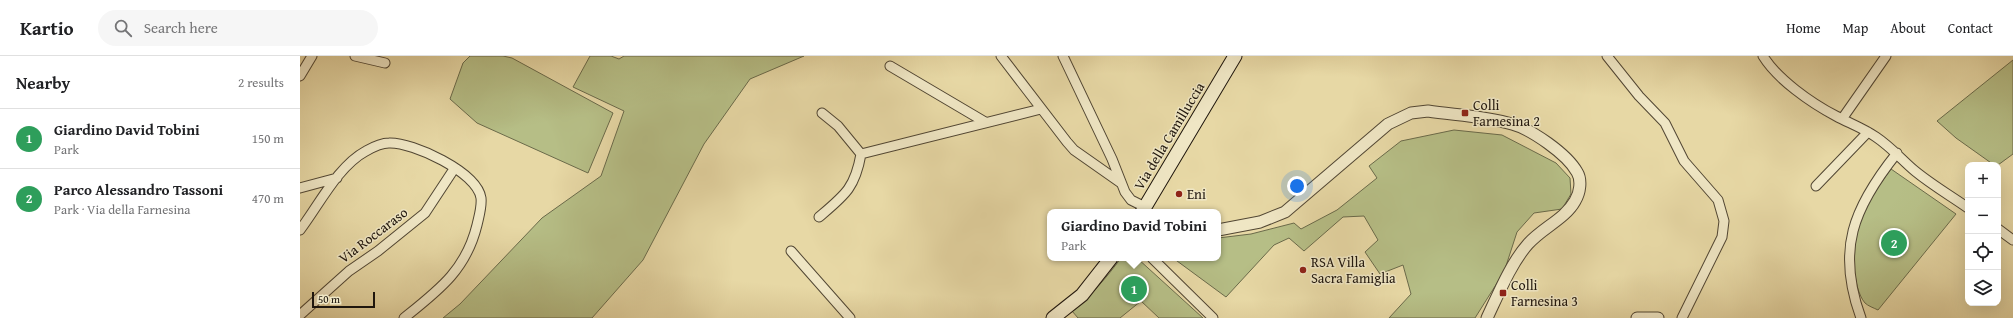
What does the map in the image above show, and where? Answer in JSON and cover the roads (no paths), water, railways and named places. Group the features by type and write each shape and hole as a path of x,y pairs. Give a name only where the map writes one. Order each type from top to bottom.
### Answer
{"main road":[{"name":"Via della Camilluccia","path":"1144,209 1235,56"},
{"path":"1053,318 1078,298 1109,261"}],"street":[{"path":"300,76 312,56"},
{"path":"354,56 385,63"},
{"path":"1001,56 1070,146 1121,183"},
{"path":"1063,56 1121,183 1129,198 1142,209"},
{"path":"1607,56 1639,96 1665,123 1684,161 1715,196 1723,214 1724,225 1722,237 1682,318"},
{"path":"1763,56 1775,72 1784,80 1814,102 1842,119 1868,132 1897,153 1919,174 1965,206"},
{"path":"1842,119 1886,56"},
{"path":"890,66 985,122"},
{"path":"861,154 1041,109"},
{"path":"1221,229 1260,222 1285,212 1375,134 1403,115 1419,111 1428,111 1514,124 1531,132 1573,166 1579,177 1579,190 1570,208 1536,236 1521,254 1487,318"},
{"path":"822,113 838,126 861,154"},
{"path":"1816,186 1868,132"},
{"path":"300,230 337,178 359,156 376,146 388,143 425,151 454,169 475,185 481,197 480,212 473,242 461,264 448,281 404,318"},
{"path":"1862,318 1850,284 1849,255 1852,231 1859,212 1870,191 1897,153"},
{"path":"819,217 848,192 858,168 861,154"},
{"name":"Via Roccaraso","path":"300,316 349,270 378,251 425,213 454,169"},
{"path":"300,188 337,178"},
{"path":"2001,231 2013,240"},
{"path":"791,250 850,318"},
{"path":"1155,261 1213,318"},
{"path":"1637,318 1658,318"}],"place":[{"name":"Colli Farnesina 2","path":"1465,113"},
{"name":"Eni","path":"1179,194"},
{"name":"Parco Alessandro Tassoni","path":"1894,243"},
{"name":"RSA Villa Sacra Famiglia","path":"1303,270"},
{"name":"Giardino David Tobini","path":"1134,289"},
{"name":"Colli Farnesina 3","path":"1503,293"}]}
